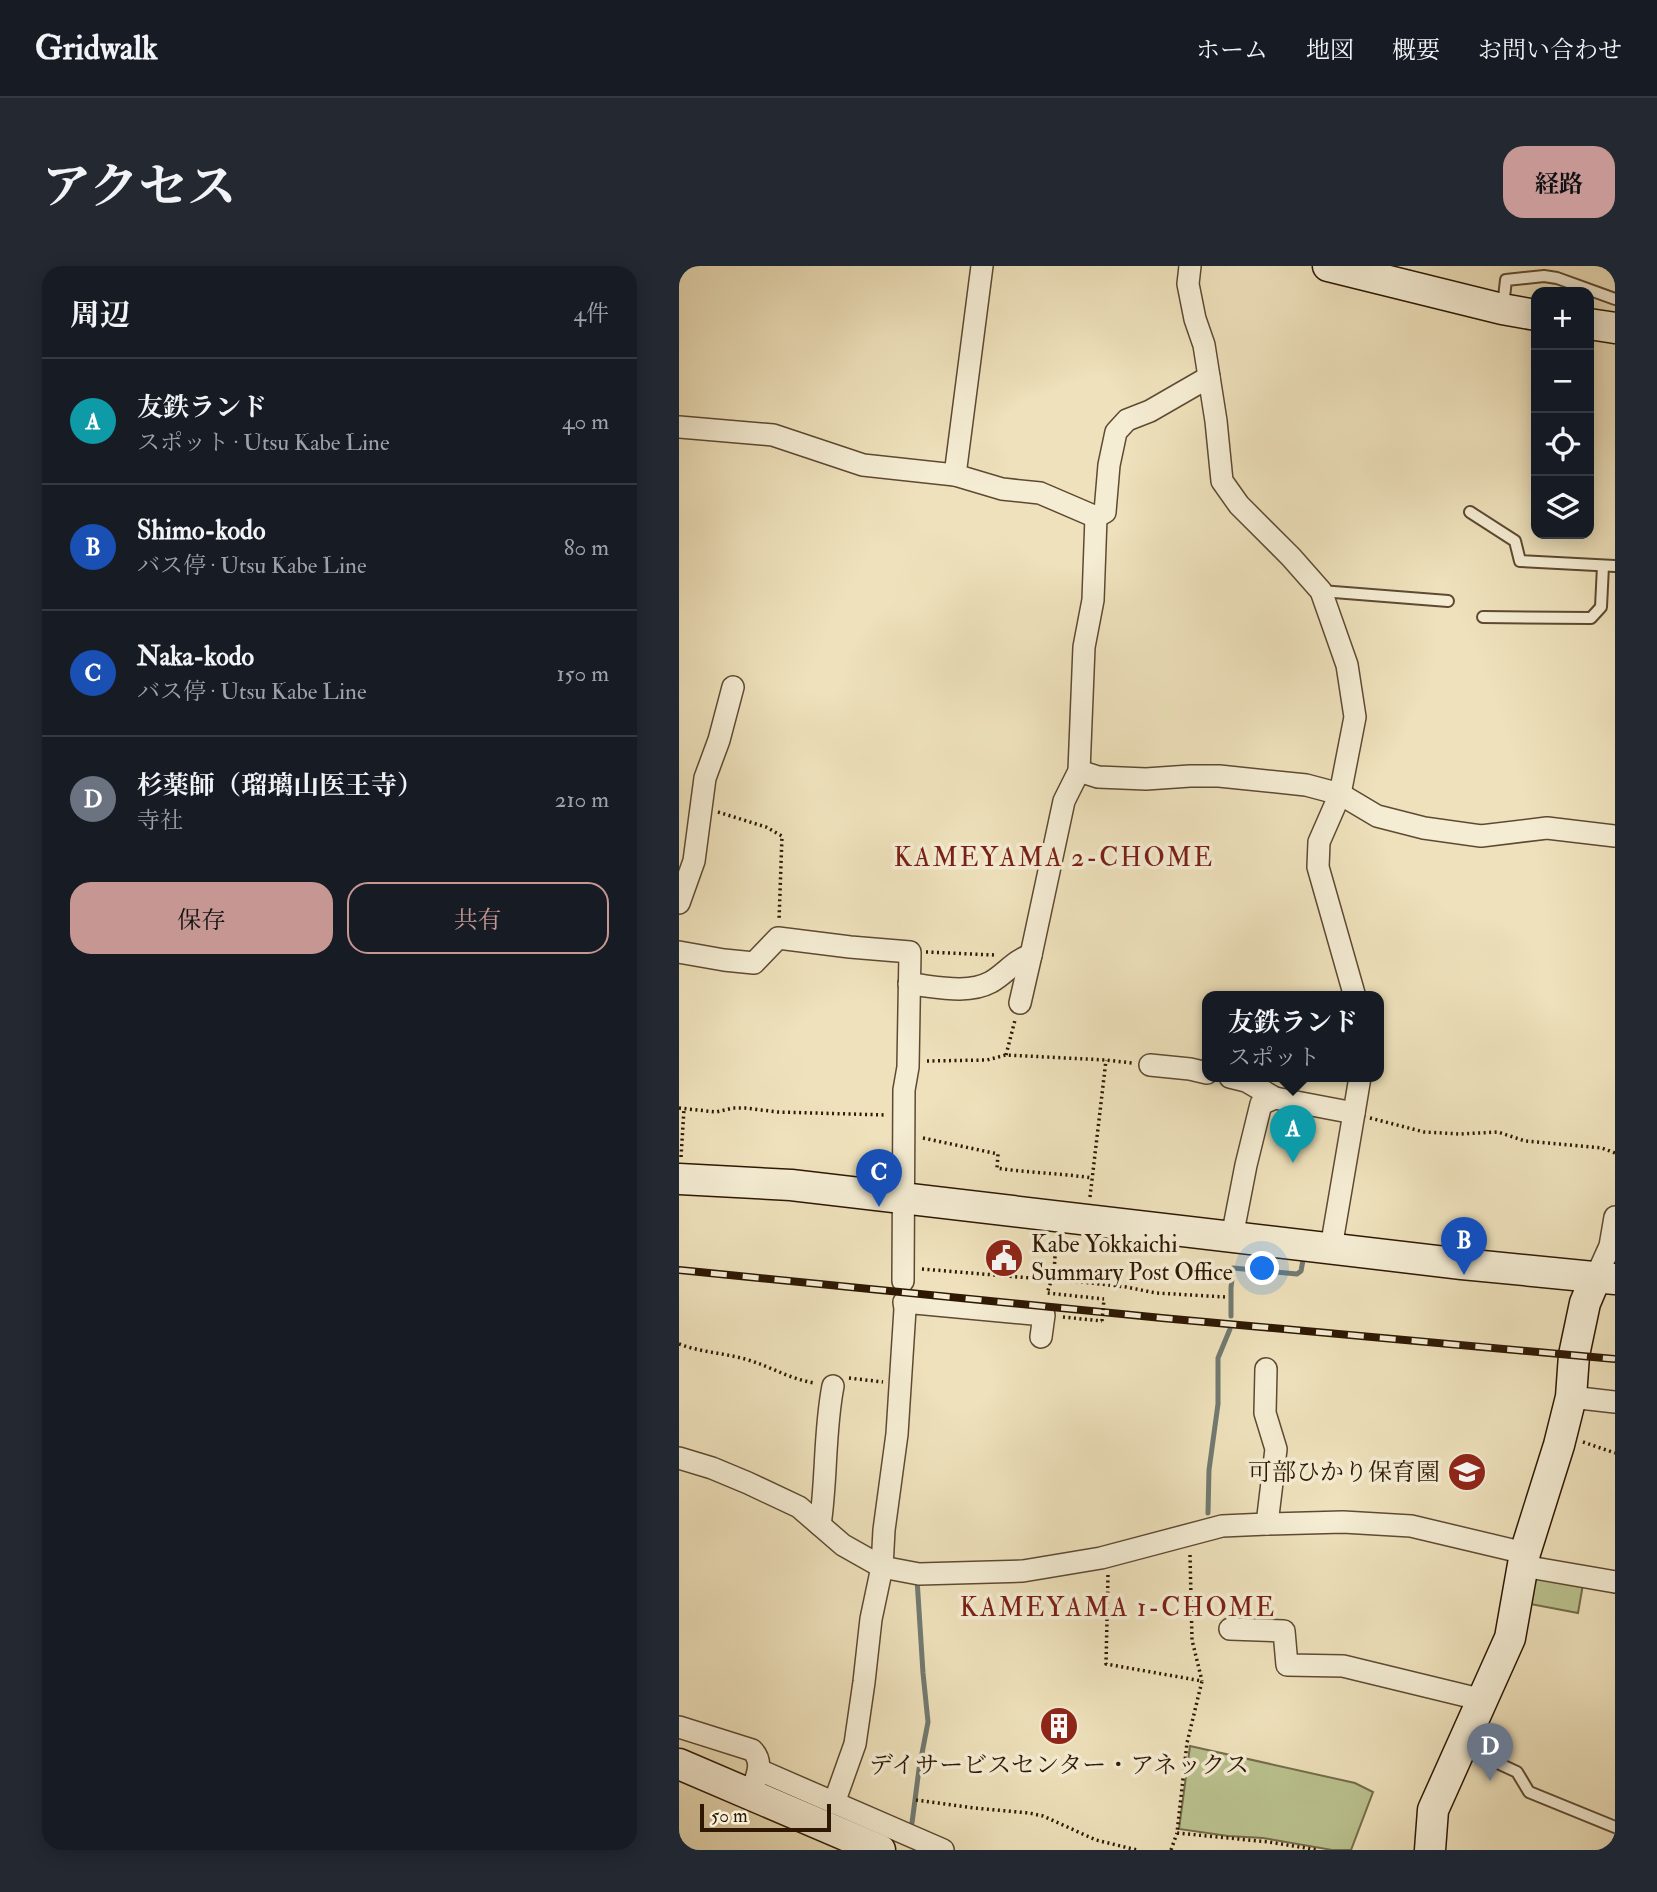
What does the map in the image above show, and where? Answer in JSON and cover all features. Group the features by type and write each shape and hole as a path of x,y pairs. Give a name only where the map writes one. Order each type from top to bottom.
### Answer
{"street":[{"path":"955,475 982,266"},
{"path":"1190,266 1188,284 1195,319 1204,345 1222,481 1239,505 1321,591 1347,665 1355,717 1340,794 1319,842 1318,867 1353,991"},
{"path":"1328,266 1408,276 1502,309 1531,314"},
{"path":"1594,325 1615,328"},
{"path":"1096,517 1105,512 1109,465 1116,432 1127,420 1150,411 1209,377"},
{"path":"679,427 773,435 863,465 955,475 1002,489 1040,493 1096,517"},
{"path":"1020,1003 1064,801 1079,771 1084,647 1093,600 1096,517"},
{"path":"679,903 694,861 705,778 719,740 733,687"},
{"path":"1079,771 1098,777 1134,779 1219,776 1306,785 1340,794 1377,816 1424,828 1481,836 1546,828 1615,836"},
{"path":"679,952 754,962 778,938 910,951 908,1061 903,1116 903,1275"},
{"path":"909,984 960,989 975,987 990,983 1021,958 1031,955"},
{"path":"1150,1065 1202,1072"},
{"path":"1248,1082 1275,1098 1354,1114"},
{"path":"1331,1248 1359,1082"},
{"path":"1232,1237 1261,1104 1275,1098"},
{"path":"680,1171 1462,1264 1606,1278"},
{"path":"1430,1850 1433,1810 1510,1637 1524,1560 1571,1397 1574,1355 1585,1303 1606,1278 1615,1217"},
{"path":"834,1803 855,1744 871,1619 882,1567 884,1530 897,1434 904,1302 1044,1315 1041,1336"},
{"path":"1266,1369 1265,1413 1276,1449 1267,1524"},
{"path":"820,1525 833,1386"},
{"path":"1571,1397 1615,1402"},
{"path":"679,1458 748,1482 799,1507 842,1545 882,1567 919,1574 1023,1571 1109,1555 1222,1526 1343,1522 1411,1526 1479,1541 1524,1560 1615,1582"},
{"path":"1230,1629 1285,1630 1287,1665 1343,1666 1483,1700"},
{"path":"679,1727 751,1750 758,1756 755,1783"},
{"path":"679,1764 834,1803 943,1850"},
{"path":"755,1783 880,1850"}],"lane":[{"path":"1502,309 1506,280 1544,276 1557,278 1615,299"},
{"path":"1470,512 1515,541 1520,561 1609,566 1601,607 1591,618 1483,617"},
{"path":"1321,591 1448,601"},
{"path":"1462,1747 1517,1772 1529,1792 1615,1827"}],"path":[{"path":"700,808 735,816 782,836 778,938"},
{"path":"910,951 995,955"},
{"path":"1006,1055 1020,1003"},
{"path":"908,1061 987,1060 1006,1055 1150,1065"},
{"path":"1087,1219 1106,1060"},
{"path":"680,1171 682,1109 716,1112 745,1108 778,1112 903,1116"},
{"path":"1354,1114 1424,1132 1498,1132 1525,1140 1602,1147 1615,1153"},
{"path":"903,1138 928,1138 998,1154 997,1168 1092,1178"},
{"path":"1044,1315 1102,1321 1104,1299 1047,1293 1054,1273 1057,1217"},
{"path":"903,1275 1051,1280 1126,1287 1156,1293 1226,1297"},
{"path":"679,1344 745,1359 794,1379 833,1386 841,1377 900,1385"},
{"path":"1563,1431 1615,1454"},
{"path":"1171,1850 1177,1833 1187,1743 1202,1681 1192,1640 1190,1533"},
{"path":"1109,1555 1106,1664 1202,1681"},
{"path":"916,1800 1029,1812 1096,1840 1137,1850"},
{"path":"1177,1833 1318,1850"}],"green space":[{"path":"1536,1576 1583,1584 1578,1613 1525,1603"},
{"path":"1190,1746 1355,1783 1373,1792 1351,1850 1332,1850 1263,1838 1179,1829"}],"waterway":[{"path":"1231,1316 1233,1268 1297,1274 1301,1271 1303,1260"},
{"path":"1208,1513 1209,1470 1218,1404 1218,1358 1230,1329"},
{"path":"912,1823 928,1722 917,1579"}],"railway":[{"path":"679,1270 1615,1359"}],"place":[{"name":"友鉄ランド","path":"1293,1163"},
{"name":"Naka-kodo","path":"879,1207"},
{"name":"Kabe Yokkaichi Summary Post Office","path":"1004,1258"},
{"name":"Shimo-kodo","path":"1464,1275"},
{"name":"可部ひかり保育園","path":"1467,1472"},
{"name":"デイサービスセンター・アネックス","path":"1059,1726"},
{"name":"杉薬師（瑠璃山医王寺）","path":"1490,1781"}],"district":[{"name":"KAMEYAMA 2-CHOME","path":"1054,857"},
{"name":"KAMEYAMA 1-CHOME","path":"1118,1607"}]}
